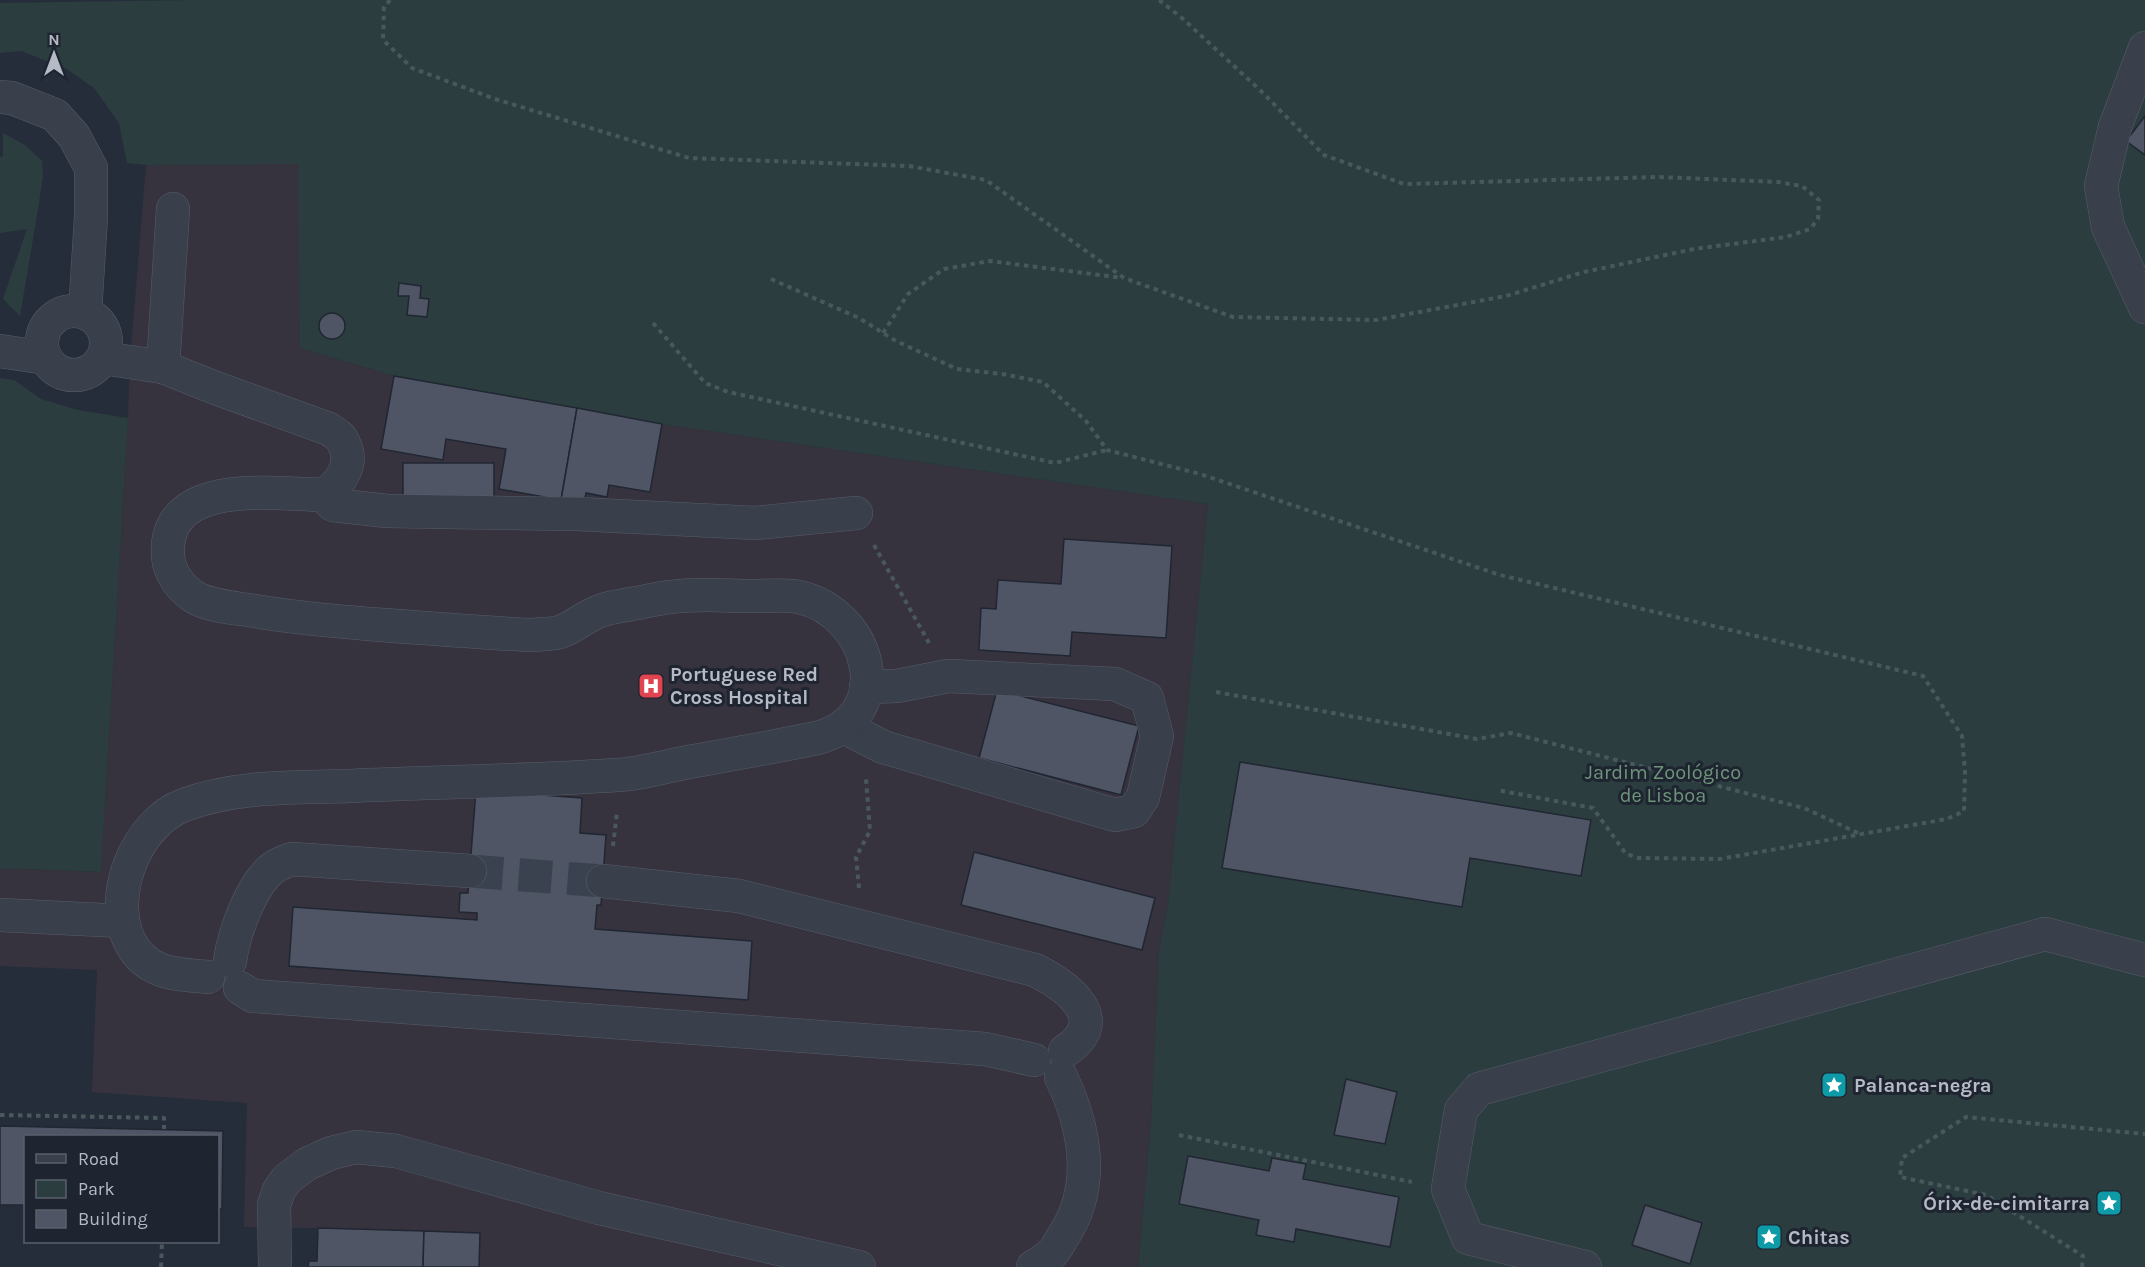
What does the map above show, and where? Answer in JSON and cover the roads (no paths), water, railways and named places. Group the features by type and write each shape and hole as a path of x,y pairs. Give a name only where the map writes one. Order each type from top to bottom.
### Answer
{"street":[{"path":"2145,48 2115,127 2101,186 2108,227 2145,306"},
{"path":"0,97 12,98 55,115 74,136 91,168 91,217 85,313"},
{"path":"163,367 173,209"},
{"path":"72,311 85,313 97,320 104,332 107,345 103,358 96,367 86,373 75,375 63,373 46,358 42,346 44,333 50,322 60,314 72,311"},
{"path":"0,351 46,358"},
{"path":"103,358 163,367 329,429 343,440 347,454 346,469 337,484 323,495 260,493 208,498 193,504 180,514 167,543 168,559 173,575 183,589 197,598 289,618 528,635 559,632 601,610 672,596 796,596 816,602 834,612 849,626 860,645 866,666 866,687 862,705 844,727 831,735 817,738 620,775 250,790 182,806 157,822 141,843 127,868 122,897 122,921 131,944 147,962 167,973 226,975 253,996 985,1050 1054,1063"},
{"path":"323,495 333,505 387,511 577,514 756,523 856,513"},
{"path":"844,727 883,747 1115,815 1134,811 1143,797 1157,736 1147,698 1115,684 948,676 897,686 866,687"},
{"path":"226,975 233,939 261,880 274,867 292,859 470,871"},
{"path":"607,881 739,896 1035,970 1055,980 1069,991 1080,1005 1086,1019 1084,1034 1054,1063"},
{"path":"0,915 122,921"},
{"path":"1585,1267 1468,1238 1448,1189 1461,1110 1479,1089 2045,934 2145,960"},
{"path":"1033,1267 1052,1253 1072,1223 1084,1184 1083,1149 1077,1117 1054,1063"},
{"path":"275,1267 274,1205 279,1190 287,1179 315,1160 331,1153 356,1147 396,1151 599,1208 859,1267"}],"tunnel":[{"path":"470,871 603,881"}],"place":[{"name":"Portuguese Red Cross Hospital","path":"651,686"},
{"name":"Palanca-negra","path":"1834,1085"},
{"name":"Órix-de-cimitarra","path":"2109,1203"},
{"name":"Chitas","path":"1769,1237"}],"park label":[{"name":"Jardim Zoológico de Lisboa","path":"1663,784"}]}
